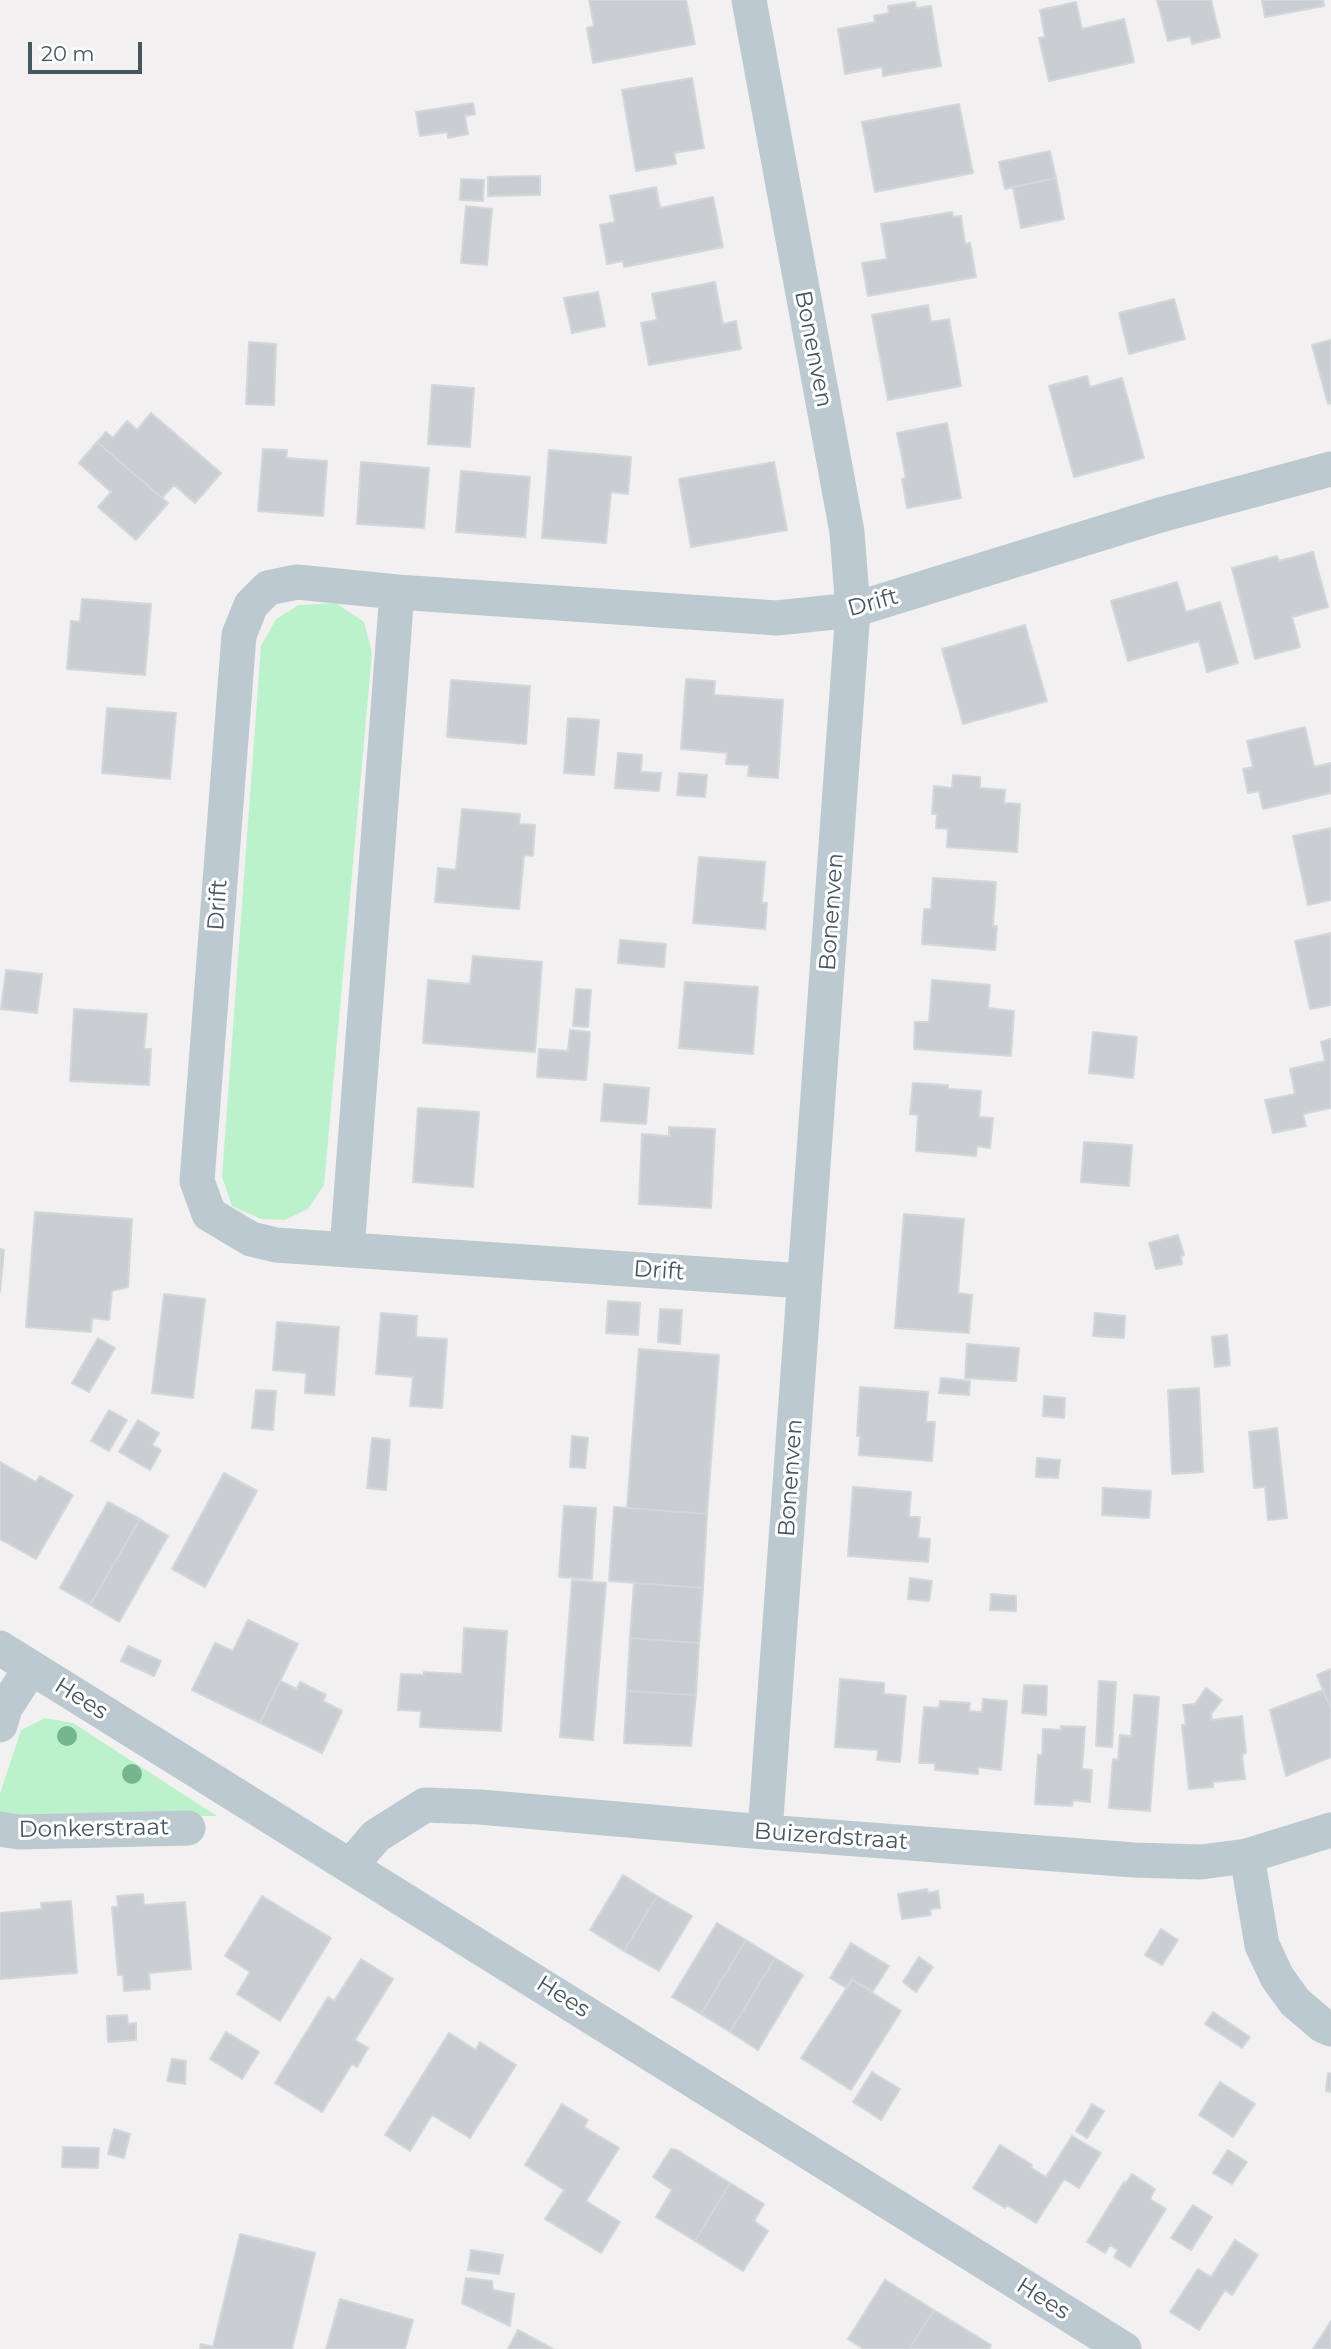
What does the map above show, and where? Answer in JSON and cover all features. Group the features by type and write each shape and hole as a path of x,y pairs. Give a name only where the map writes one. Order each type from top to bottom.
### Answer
{"street":[{"name":"Bonenven","path":"749,0 847,532 853,610 765,1832"},
{"name":"Drift","path":"804,1281 276,1245 251,1239 209,1214 197,1181 239,635 251,605 268,588 297,582 397,592 776,618 853,610 1160,515 1331,469"},
{"path":"347,1249 397,592"},
{"name":"Hees","path":"0,1648 1124,2349"},
{"path":"0,1725 5,1708 31,1668"},
{"name":"Buizerdstraat","path":"350,1866 376,1836 425,1805 480,1807 1134,1860 1201,1862 1247,1856 1331,1830"},
{"name":"Donkerstraat","path":"0,1829 19,1832 188,1828"},
{"path":"1247,1856 1262,1945 1277,1978 1295,2002 1322,2025 1331,2029"}],"green space":[{"path":"336,603 364,622 372,653 324,1185 308,1209 285,1220 261,1219 232,1206 222,1177 261,646 276,619 299,605"},
{"path":"45,1718 73,1723 217,1816 0,1815 0,1793 21,1730"}],"building":[{"path":"589,0 686,0 695,44 593,63 587,28 594,26"},
{"path":"1157,0 1211,0 1220,37 1192,44 1190,36 1168,41"},
{"path":"1262,0 1323,0 1324,6 1265,17"},
{"path":"915,2 916,8 931,6 941,66 883,76 882,67 845,74 838,29 875,22 874,16 889,13 888,6"},
{"path":"1076,2 1082,29 1124,19 1134,62 1049,81 1039,38 1045,37 1040,10"},
{"path":"692,78 704,148 674,153 676,164 636,171 622,90"},
{"path":"473,103 475,114 465,116 468,134 448,138 447,132 420,136 416,112"},
{"path":"959,104 973,173 875,192 862,122"},
{"path":"1050,151 1056,178 1005,189 999,162"},
{"path":"540,176 540,195 488,196 488,177"},
{"path":"1056,178 1064,219 1021,228 1013,187"},
{"path":"461,179 484,180 483,201 460,200"},
{"path":"656,187 660,208 713,197 723,247 624,267 623,261 607,264 600,225 615,222 610,196"},
{"path":"466,206 492,209 487,265 461,263"},
{"path":"952,212 953,217 961,216 965,244 970,243 976,277 868,296 862,263 887,259 881,224"},
{"path":"715,282 723,324 736,321 741,349 649,365 641,323 657,320 652,294"},
{"path":"598,292 605,326 572,333 564,298"},
{"path":"1174,299 1185,339 1129,354 1119,313"},
{"path":"928,305 931,322 949,319 961,386 888,400 872,315"},
{"path":"1331,340 1331,403 1328,404 1312,345"},
{"path":"249,342 276,344 274,405 246,404"},
{"path":"1087,376 1090,387 1122,378 1144,458 1074,477 1049,386"},
{"path":"432,385 474,388 470,447 428,444"},
{"path":"151,413 221,473 195,503 174,485 162,498 97,442 106,432 113,438 127,421 137,430"},
{"path":"947,423 961,498 907,508 902,479 906,478 897,433"},
{"path":"97,442 168,503 136,540 98,507 111,492 79,463"},
{"path":"263,449 287,450 286,458 327,461 323,516 258,511"},
{"path":"549,450 631,457 628,494 611,492 606,543 542,538"},
{"path":"361,462 429,468 424,528 357,524"},
{"path":"774,462 787,530 691,547 679,479"},
{"path":"461,471 530,477 525,537 456,532"},
{"path":"1313,552 1328,607 1292,617 1300,647 1255,659 1232,568 1277,556 1279,561"},
{"path":"1177,582 1186,612 1220,602 1238,663 1207,672 1199,641 1128,661 1111,601"},
{"path":"82,599 151,604 145,675 67,669 71,621 80,622"},
{"path":"1025,625 1047,701 963,724 942,649"},
{"path":"686,679 715,681 714,695 783,700 778,778 748,776 749,765 726,764 727,753 681,749"},
{"path":"451,680 530,686 526,744 447,737"},
{"path":"107,708 176,713 170,779 102,773"},
{"path":"568,718 599,720 594,775 564,773"},
{"path":"1305,727 1314,767 1331,763 1331,793 1263,809 1259,791 1248,793 1243,769 1253,767 1247,741"},
{"path":"618,753 642,755 641,772 661,773 659,791 615,788"},
{"path":"679,773 707,775 705,797 677,795"},
{"path":"953,775 980,777 980,788 1005,790 1004,803 1020,804 1017,852 947,847 948,829 936,828 937,814 932,814 934,786 952,788"},
{"path":"462,809 520,814 519,824 535,825 533,856 524,855 519,909 435,902 438,868 456,870"},
{"path":"1331,828 1331,900 1308,905 1293,836"},
{"path":"699,857 765,862 762,903 767,903 765,929 693,923"},
{"path":"933,878 996,882 993,926 997,926 995,950 922,944 924,909 931,909"},
{"path":"1331,933 1331,1005 1310,1009 1295,941"},
{"path":"620,940 666,944 664,967 618,963"},
{"path":"473,956 542,962 535,1052 423,1043 428,980 470,984"},
{"path":"6,970 42,974 37,1013 1,1009"},
{"path":"932,980 990,985 988,1008 1014,1011 1011,1056 914,1049 915,1022 929,1022"},
{"path":"685,982 758,987 753,1054 679,1048"},
{"path":"576,989 591,990 588,1027 573,1026"},
{"path":"74,1009 147,1014 144,1049 151,1049 149,1085 70,1081"},
{"path":"570,1030 590,1032 586,1080 537,1077 539,1049 568,1051"},
{"path":"1093,1032 1137,1037 1133,1078 1089,1073"},
{"path":"1331,1039 1331,1108 1303,1114 1306,1126 1273,1133 1265,1100 1295,1094 1290,1069 1325,1061 1321,1042"},
{"path":"913,1083 948,1085 948,1089 981,1091 979,1117 993,1118 990,1148 977,1146 976,1156 916,1151 918,1115 910,1114"},
{"path":"604,1084 649,1088 646,1124 601,1121"},
{"path":"418,1108 479,1112 473,1187 413,1182"},
{"path":"669,1127 715,1129 711,1208 639,1204 642,1134 669,1136"},
{"path":"1084,1142 1132,1145 1129,1186 1081,1182"},
{"path":"35,1212 132,1219 128,1287 112,1291 109,1320 92,1318 91,1332 26,1327"},
{"path":"904,1214 964,1219 958,1293 972,1295 969,1333 895,1328"},
{"path":"1178,1235 1184,1255 1181,1256 1182,1264 1156,1269 1149,1243"},
{"path":"0,1249 4,1250 0,1292"},
{"path":"164,1294 205,1299 193,1398 152,1393"},
{"path":"608,1301 640,1303 638,1335 606,1333"},
{"path":"660,1309 682,1310 680,1344 658,1342"},
{"path":"381,1313 417,1316 416,1337 447,1339 442,1408 410,1406 413,1377 376,1374"},
{"path":"1095,1313 1125,1316 1124,1338 1093,1336"},
{"path":"277,1322 339,1327 334,1395 305,1393 306,1373 273,1370"},
{"path":"1227,1335 1230,1365 1215,1367 1212,1337"},
{"path":"98,1338 115,1348 89,1392 72,1383"},
{"path":"967,1344 1019,1348 1016,1381 965,1378"},
{"path":"639,1349 719,1355 707,1514 627,1508"},
{"path":"941,1378 970,1381 969,1395 939,1393"},
{"path":"860,1387 928,1392 926,1422 935,1422 932,1461 859,1455 860,1436 857,1436"},
{"path":"1199,1388 1203,1472 1172,1474 1168,1390"},
{"path":"256,1390 276,1391 273,1430 252,1428"},
{"path":"1044,1396 1065,1398 1064,1418 1043,1416"},
{"path":"109,1410 127,1420 109,1451 91,1441"},
{"path":"138,1420 159,1433 152,1445 161,1450 150,1470 119,1452"},
{"path":"1277,1428 1287,1518 1268,1520 1265,1487 1254,1488 1249,1432"},
{"path":"572,1436 588,1438 585,1468 570,1467"},
{"path":"372,1438 390,1440 386,1490 367,1488"},
{"path":"1037,1458 1060,1460 1058,1478 1036,1477"},
{"path":"0,1462 36,1482 40,1476 73,1495 36,1559 0,1539"},
{"path":"224,1473 257,1491 205,1587 172,1569"},
{"path":"853,1487 911,1492 909,1517 920,1517 918,1538 930,1539 928,1562 848,1556"},
{"path":"1103,1488 1151,1491 1149,1518 1102,1515"},
{"path":"108,1502 140,1519 90,1605 60,1588"},
{"path":"564,1506 596,1508 592,1579 559,1577"},
{"path":"614,1507 707,1514 703,1588 609,1581"},
{"path":"140,1519 168,1536 119,1622 90,1605"},
{"path":"910,1578 932,1581 929,1601 908,1599"},
{"path":"572,1580 606,1583 593,1740 560,1737"},
{"path":"634,1583 703,1588 699,1643 630,1638"},
{"path":"991,1594 1016,1596 1016,1611 990,1610"},
{"path":"248,1620 298,1644 260,1723 192,1690 215,1643 233,1651"},
{"path":"464,1628 507,1631 501,1731 420,1727 421,1711 398,1710 401,1674 462,1674"},
{"path":"630,1638 699,1643 696,1695 627,1691"},
{"path":"128,1646 161,1661 154,1676 121,1661"},
{"path":"1331,1669 1331,1709 1317,1675"},
{"path":"840,1679 884,1683 884,1694 906,1696 900,1762 877,1760 878,1750 835,1747"},
{"path":"280,1681 297,1689 300,1682 326,1695 323,1701 342,1711 322,1753 260,1723"},
{"path":"1099,1681 1116,1682 1112,1747 1096,1746"},
{"path":"1024,1685 1047,1686 1046,1715 1022,1713"},
{"path":"1206,1688 1222,1700 1211,1714 1212,1720 1242,1716 1246,1753 1242,1754 1245,1779 1213,1782 1213,1787 1189,1789 1182,1725 1186,1725 1183,1705 1195,1704"},
{"path":"1323,1690 1331,1709 1331,1757 1286,1776 1270,1710"},
{"path":"627,1691 696,1695 691,1746 624,1743"},
{"path":"1134,1695 1159,1697 1150,1811 1109,1808 1113,1759 1118,1760 1120,1735 1131,1736"},
{"path":"983,1699 1007,1701 1001,1770 978,1767 978,1774 935,1770 935,1763 919,1763 924,1707 939,1708 940,1701 970,1703 969,1711 982,1712"},
{"path":"1061,1726 1085,1727 1082,1769 1092,1770 1090,1802 1073,1800 1072,1806 1035,1804 1038,1755 1042,1755 1043,1729 1061,1730"},
{"path":"623,1875 657,1896 624,1951 590,1930"},
{"path":"927,1889 928,1893 938,1891 940,1908 930,1909 931,1915 902,1919 898,1894"},
{"path":"143,1894 144,1905 185,1902 191,1969 149,1973 150,1989 124,1991 123,1975 118,1975 112,1907 118,1907 117,1896"},
{"path":"262,1896 331,1938 280,2021 237,1994 250,1972 225,1956"},
{"path":"657,1896 692,1916 659,1971 624,1951"},
{"path":"71,1901 77,1973 0,1979 0,1913 42,1909 41,1903"},
{"path":"717,1923 746,1940 701,2014 672,1997"},
{"path":"1161,1929 1178,1940 1162,1965 1145,1955"},
{"path":"746,1940 775,1958 730,2032 701,2014"},
{"path":"851,1943 889,1966 873,1991 852,1979 846,1988 830,1978"},
{"path":"919,1957 933,1967 916,1992 903,1982"},
{"path":"775,1958 803,1975 758,2050 730,2032"},
{"path":"361,1959 393,1979 355,2040 368,2048 357,2067 352,2064 322,2112 275,2083 328,1997 334,2001"},
{"path":"852,1980 901,2011 851,2090 801,2058"},
{"path":"1213,2012 1250,2037 1242,2048 1205,2024"},
{"path":"127,2015 128,2024 136,2023 136,2040 108,2042 107,2016"},
{"path":"226,2032 259,2052 242,2079 210,2059"},
{"path":"449,2033 476,2050 480,2042 516,2065 470,2138 432,2115 410,2151 385,2135"},
{"path":"172,2059 186,2061 185,2084 167,2081"},
{"path":"872,2072 900,2089 881,2120 853,2102"},
{"path":"1328,2073 1331,2074 1331,2092 1326,2091"},
{"path":"1220,2082 1255,2104 1233,2137 1199,2115"},
{"path":"562,2104 588,2120 584,2127 619,2148 586,2201 620,2222 601,2253 545,2219 564,2190 525,2165"},
{"path":"1092,2104 1104,2111 1087,2138 1076,2131"},
{"path":"114,2129 130,2134 124,2158 108,2154"},
{"path":"1072,2136 1101,2153 1079,2188 1064,2179 1036,2223 973,2188 1000,2145 1046,2177"},
{"path":"63,2147 99,2148 98,2168 62,2167"},
{"path":"671,2149 677,2150 730,2183 695,2241 656,2217 672,2190 653,2177"},
{"path":"1228,2150 1247,2162 1232,2184 1213,2173"},
{"path":"1132,2174 1155,2189 1150,2199 1166,2209 1130,2267 1114,2257 1118,2250 1110,2245 1105,2253 1087,2242 1124,2182 1126,2183"},
{"path":"730,2183 764,2204 754,2221 768,2231 743,2271 695,2241"},
{"path":"1193,2205 1212,2217 1191,2250 1171,2238"},
{"path":"240,2234 315,2253 292,2349 200,2349 201,2344 213,2347"},
{"path":"1235,2240 1258,2255 1232,2295 1225,2290 1199,2330 1170,2312 1198,2269 1211,2277"},
{"path":"471,2250 503,2255 499,2274 468,2270"},
{"path":"466,2278 492,2281 493,2290 514,2294 510,2326 462,2303"},
{"path":"885,2280 934,2310 909,2349 864,2349 848,2339"},
{"path":"340,2299 413,2320 405,2349 326,2349"},
{"path":"934,2310 991,2345 989,2349 909,2349"},
{"path":"1331,2321 1331,2349 1313,2349"},
{"path":"518,2330 553,2349 508,2349"}]}
